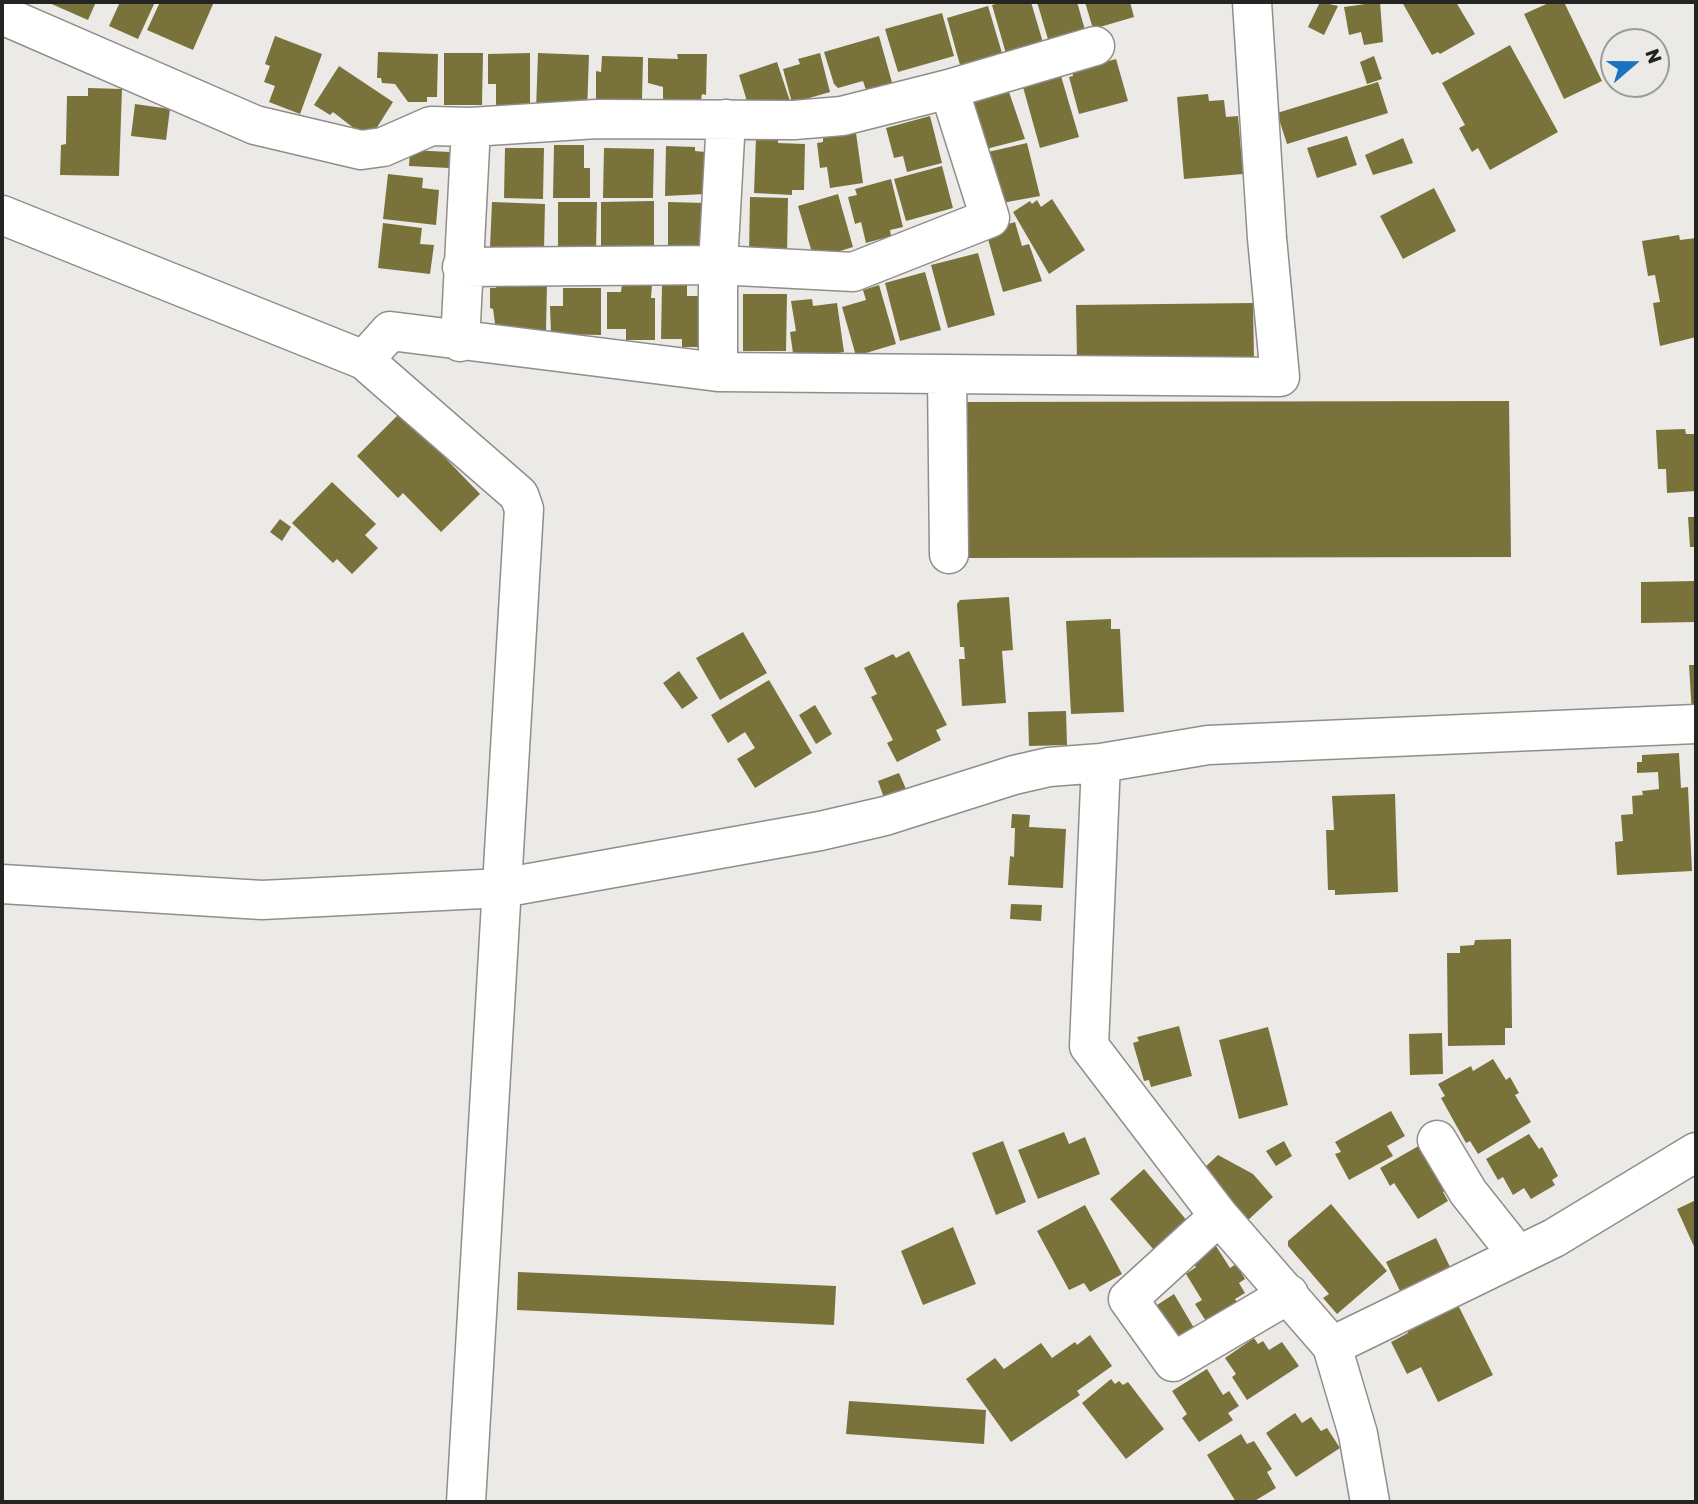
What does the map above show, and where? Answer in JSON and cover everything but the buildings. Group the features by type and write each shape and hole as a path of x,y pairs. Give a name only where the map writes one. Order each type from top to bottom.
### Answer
{"street":[{"path":"364,360 390,331 460,342 718,372 1280,377 1267,238 1252,2"},
{"path":"2,15 256,125 361,150 383,147 431,126 471,127 597,119 794,120 842,116 949,89 1095,46"},
{"path":"462,267 718,265 853,272 990,218 949,89"},
{"path":"718,372 718,265 726,119"},
{"path":"460,342 471,127"},
{"path":"2,215 364,360 519,495 524,509 466,1502"},
{"path":"947,375 949,554"},
{"path":"2,884 262,900 502,888 820,831 885,816 1014,775 1049,767 1101,763 1208,745 1696,724"},
{"path":"1101,763 1089,1046 1220,1216 1332,1346 1358,1434 1370,1502"},
{"path":"1437,1140 1468,1192 1518,1255"},
{"path":"1332,1346 1554,1238 1696,1152"},
{"path":"1220,1216 1128,1299 1173,1362 1289,1294"}]}
